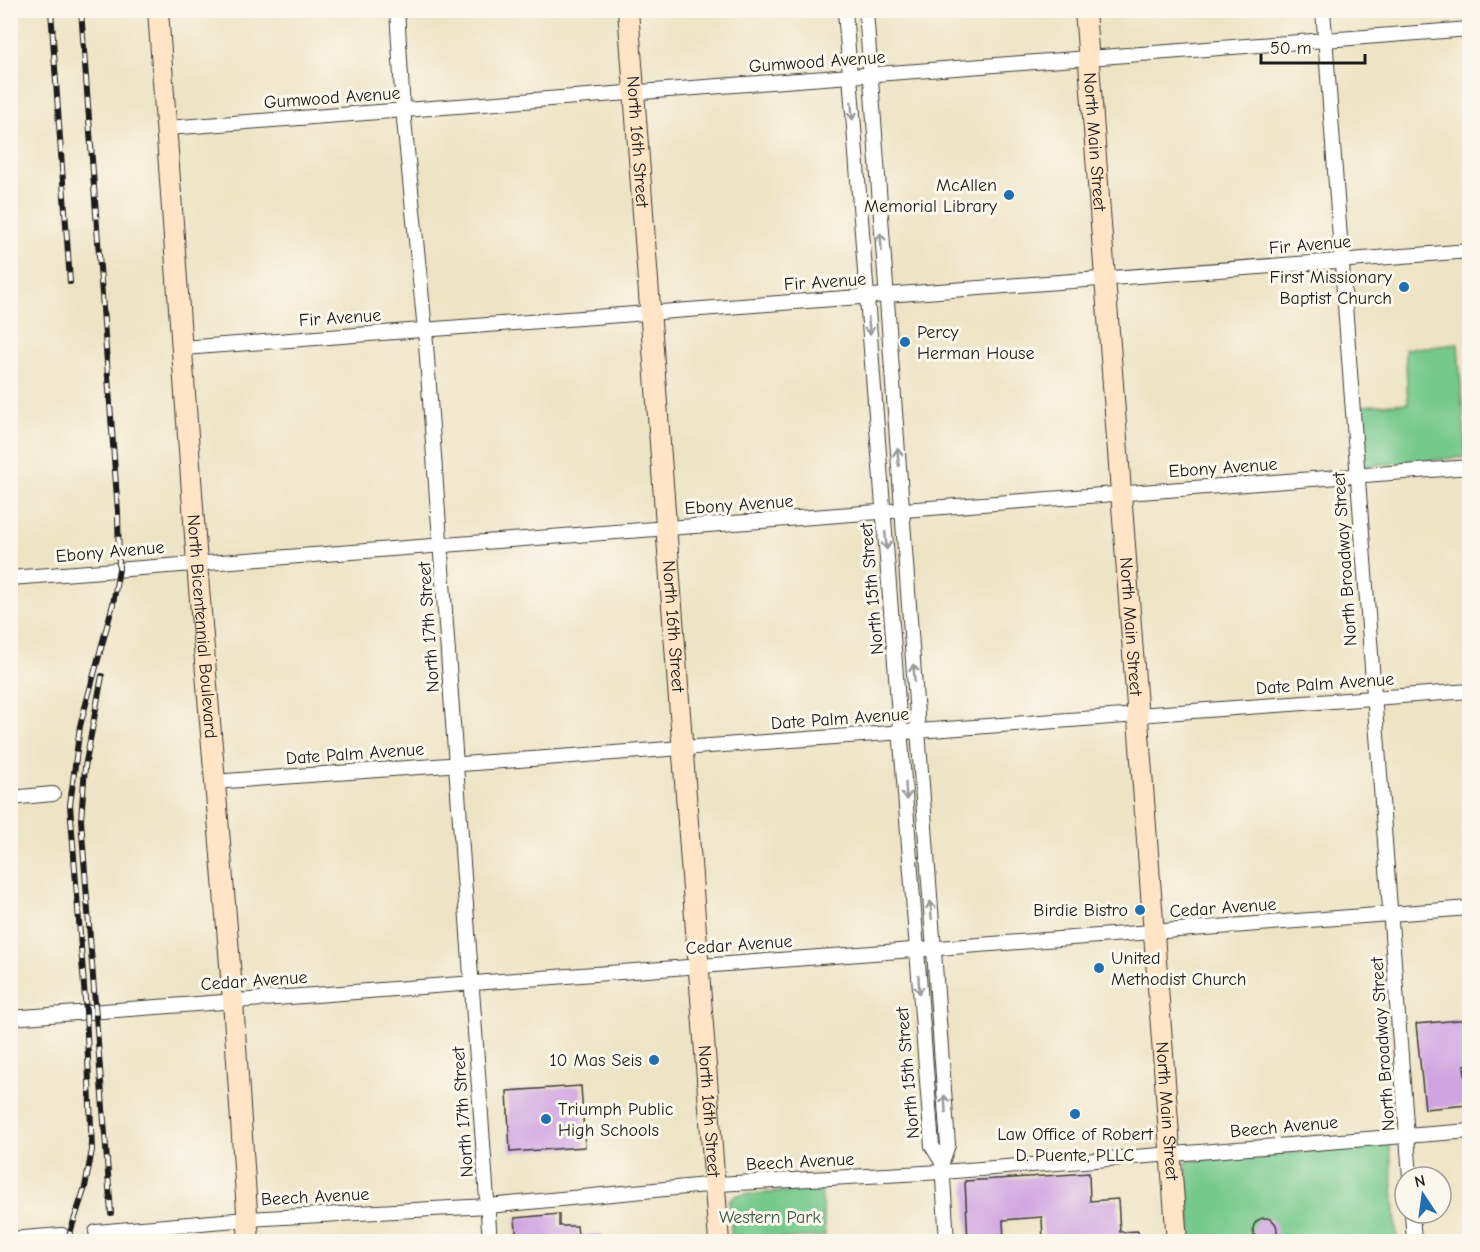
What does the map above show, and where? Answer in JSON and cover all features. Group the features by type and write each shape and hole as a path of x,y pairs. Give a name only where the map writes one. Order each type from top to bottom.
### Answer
{"street":[{"name":"North Bicentennial Boulevard","path":"158,10 213,782 233,1001 249,1242"},
{"name":"North 17th Street","path":"398,10 403,110 425,330 490,1242"},
{"name":"North 16th Street","path":"628,10 669,528 699,966 717,1184 719,1242"},
{"name":"North 15th Street","path":"845,10 932,1146 942,1167"},
{"name":"North 15th Street","path":"866,10 948,1144 942,1167 946,1242"},
{"name":"North Main Street","path":"1085,10 1177,1242"},
{"name":"North Broadway Street","path":"1323,10 1409,1165"},
{"name":"Gumwood Avenue","path":"167,128 1470,30"},
{"name":"Fir Avenue","path":"183,348 1470,251"},
{"name":"Ebony Avenue","path":"10,578 1470,467"},
{"name":"Date Palm Avenue","path":"213,782 1470,691"},
{"path":"10,798 53,794"},
{"name":"Cedar Avenue","path":"10,1018 1470,908"},
{"name":"Beech Avenue","path":"96,1232 247,1219 488,1206 717,1184 942,1167 1170,1154 1470,1131"},
{"path":"1413,1225 1414,1242"},
{"path":"10,1239 62,1235"}],"green space":[{"path":"1458,344 1466,457 1365,466 1362,406 1408,403 1405,349"},
{"path":"1390,1145 1393,1225 1396,1225 1397,1241 1192,1241 1186,1161"},
{"name":"Western Park","path":"821,1189 825,1236 732,1241 729,1201 737,1195"}],"building":[{"path":"1470,1019 1470,1064 1464,1065 1468,1105 1425,1109 1416,1024"},
{"name":"Triumph Public High Schools","path":"581,1086 585,1147 510,1152 507,1091"},
{"path":"1089,1173 1090,1201 1118,1199 1120,1232 1138,1231 1139,1242 1043,1242 1042,1217 1003,1220 1004,1242 968,1242 965,1181"},
{"path":"559,1214 559,1226 577,1226 578,1235 600,1234 600,1242 517,1242 515,1218"},
{"path":"1265,1218 1273,1222 1277,1230 1273,1238 1265,1242 1257,1238 1253,1230 1257,1222"}],"railway":[{"path":"51,10 70,282"},
{"path":"67,1242 85,1187 92,1150 86,1012 70,805 80,726 113,604 119,569 118,512 81,10"},
{"path":"102,676 85,767 81,820 111,1213"}],"place":[{"name":"McAllen Memorial Library","path":"1009,195"},
{"name":"First Missionary Baptist Church","path":"1404,287"},
{"name":"Percy Herman House","path":"905,342"},
{"name":"Birdie Bistro","path":"1140,910"},
{"name":"United Methodist Church","path":"1099,968"},
{"name":"10 Mas Seis","path":"654,1060"},
{"name":"Law Office of Robert D. Puente, PLLC","path":"1075,1114"},
{"name":"Triumph Public High Schools","path":"546,1119"}]}
